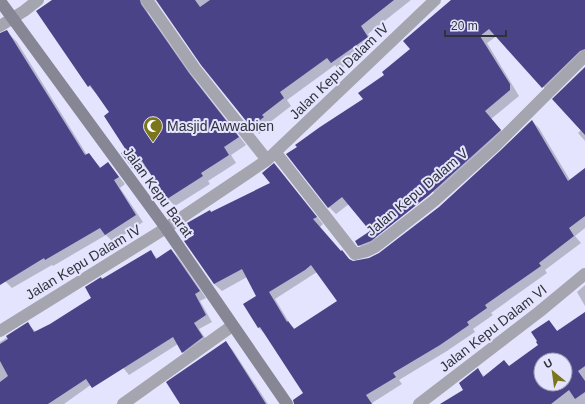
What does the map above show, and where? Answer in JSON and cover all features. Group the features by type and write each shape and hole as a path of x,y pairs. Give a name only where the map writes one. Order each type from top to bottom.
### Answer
{"street":[{"path":"0,26 38,0"},
{"path":"148,0 195,69 272,156"},
{"name":"Jalan Kepu Dalam IV","path":"0,331 166,228 272,156 435,0"},
{"name":"Jalan Kepu Barat","path":"0,1 166,228 287,404"},
{"name":"Jalan Kepu Dalam V","path":"272,156 355,254 367,251 375,247 434,201 495,146 585,56"},
{"name":"Jalan Kepu Dalam VI","path":"419,404 539,312 585,274"},
{"path":"123,404 232,326"}],"building":[{"path":"52,0 140,0 141,4 189,73 239,137 224,147 229,155 201,173 203,176 167,199 142,161 132,168 121,153 126,150 104,116 109,112 90,85 88,87 36,11"},
{"path":"156,0 195,0 200,7 210,0 394,0 361,26 368,37 331,63 327,58 280,92 284,98 262,115 264,117 251,127 201,65"},
{"path":"451,0 585,0 585,49 580,51 542,88 489,29 480,36 510,84 510,90 485,111 501,130 429,195 371,241 358,246 355,241 370,231 342,197 328,208 286,154 297,147 295,145 320,127 363,99 358,93 384,75 382,72 410,49 403,41"},
{"path":"7,30 85,155 89,153 100,168 108,162 119,177 114,180 136,215 105,235 100,228 45,260 44,258 0,285 0,33"},
{"path":"585,67 585,135 552,99"},
{"path":"532,120 568,181 585,168 585,216 569,228 574,236 539,263 541,266 485,305 487,308 467,322 469,325 440,345 393,373 396,377 366,395 372,404 294,404 293,400 303,393 260,327 258,328 243,304 256,296 242,269 214,284 184,241 194,235 187,223 210,210 211,212 270,183 262,173 274,163 317,217 313,219 349,259 353,261 369,258 379,253 439,207","holes":["311,265 337,301 294,329 288,321 287,322 269,292"]},
{"path":"171,249 200,291 195,294 206,315 194,323 203,337 182,353 173,337 92,388 86,379 48,404 0,404 0,382 8,376 0,361 0,344 8,339 6,336 28,322 34,332 50,324 91,298 85,287 101,277 102,279 151,250 156,259"},
{"path":"585,312 585,366 578,371 585,381 585,392 575,399 570,392 573,392 573,352 533,352 533,392 566,392 551,404 440,404 463,390 459,383 478,368 483,377 504,360 509,366 538,345 531,332 549,320 557,331"},
{"path":"226,341 266,404 180,404 166,382"}],"place":[{"name":"Masjid Awwabien","path":"153,143"}]}
